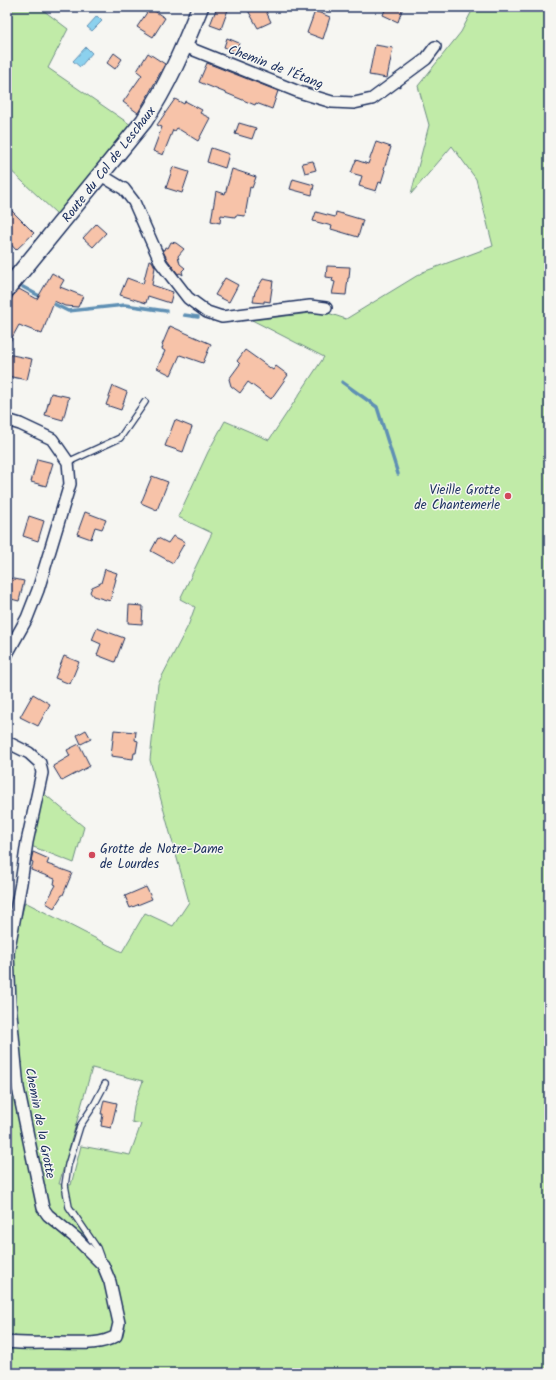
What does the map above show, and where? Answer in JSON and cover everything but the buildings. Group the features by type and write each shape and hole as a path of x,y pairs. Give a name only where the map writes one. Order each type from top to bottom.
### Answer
{"main road":[{"name":"Route du Col de Leschaux","path":"7,289 144,121 171,76 200,7"}],"street":[{"name":"Chemin de l'Étang","path":"184,46 299,92 332,102 354,103 372,99 426,59 435,47"},
{"path":"100,175 124,189 134,202 161,263 188,298 206,312 222,317 310,306 326,308"},
{"path":"7,420 20,424 52,439 68,462 70,484 38,590 27,618 7,654"},
{"name":"Chemin de la Grotte","path":"7,742 29,753 40,764 42,773 27,842 8,954 10,1003 18,1088 43,1208 48,1215 77,1239 103,1265"},
{"path":"7,1342 93,1343 109,1340 116,1336 119,1323 110,1282 103,1265"}],"lane":[{"path":"68,462 120,438 145,402"},
{"path":"103,1265 97,1248 69,1206 65,1185 68,1165 80,1126 94,1105 105,1084"}],"green space":[{"path":"7,7 39,7 68,29 48,68 131,125 57,214 7,167"},
{"path":"474,7 549,7 549,1373 7,1373 7,1351 11,1351 16,1336 7,1334 7,972 25,902 122,952 145,913 173,926 189,902 150,760 158,684 188,626 195,607 180,599 212,533 178,517 208,452 225,421 269,440 324,357 252,320 325,312 346,319 423,272 493,246 476,179 452,146 411,194 429,125 418,86 461,32","holes":["92,1068 143,1081 134,1106 132,1122 141,1124 130,1155 81,1146 71,1185 59,1184"]},
{"path":"41,791 84,827 74,863 31,846"}],"water":[{"path":"97,16 102,21 92,31 87,27"},
{"path":"86,47 92,53 80,67 73,61"}],"waterway":[{"path":"23,287 43,298"},
{"path":"50,302 68,311 125,305 166,311"},
{"path":"184,315 198,317"},
{"path":"342,382 377,407 398,474"}],"place":[{"name":"Vieille Grotte de Chantemerle","path":"508,496"},
{"name":"Grotte de Notre-Dame de Lourdes","path":"92,855"}]}
